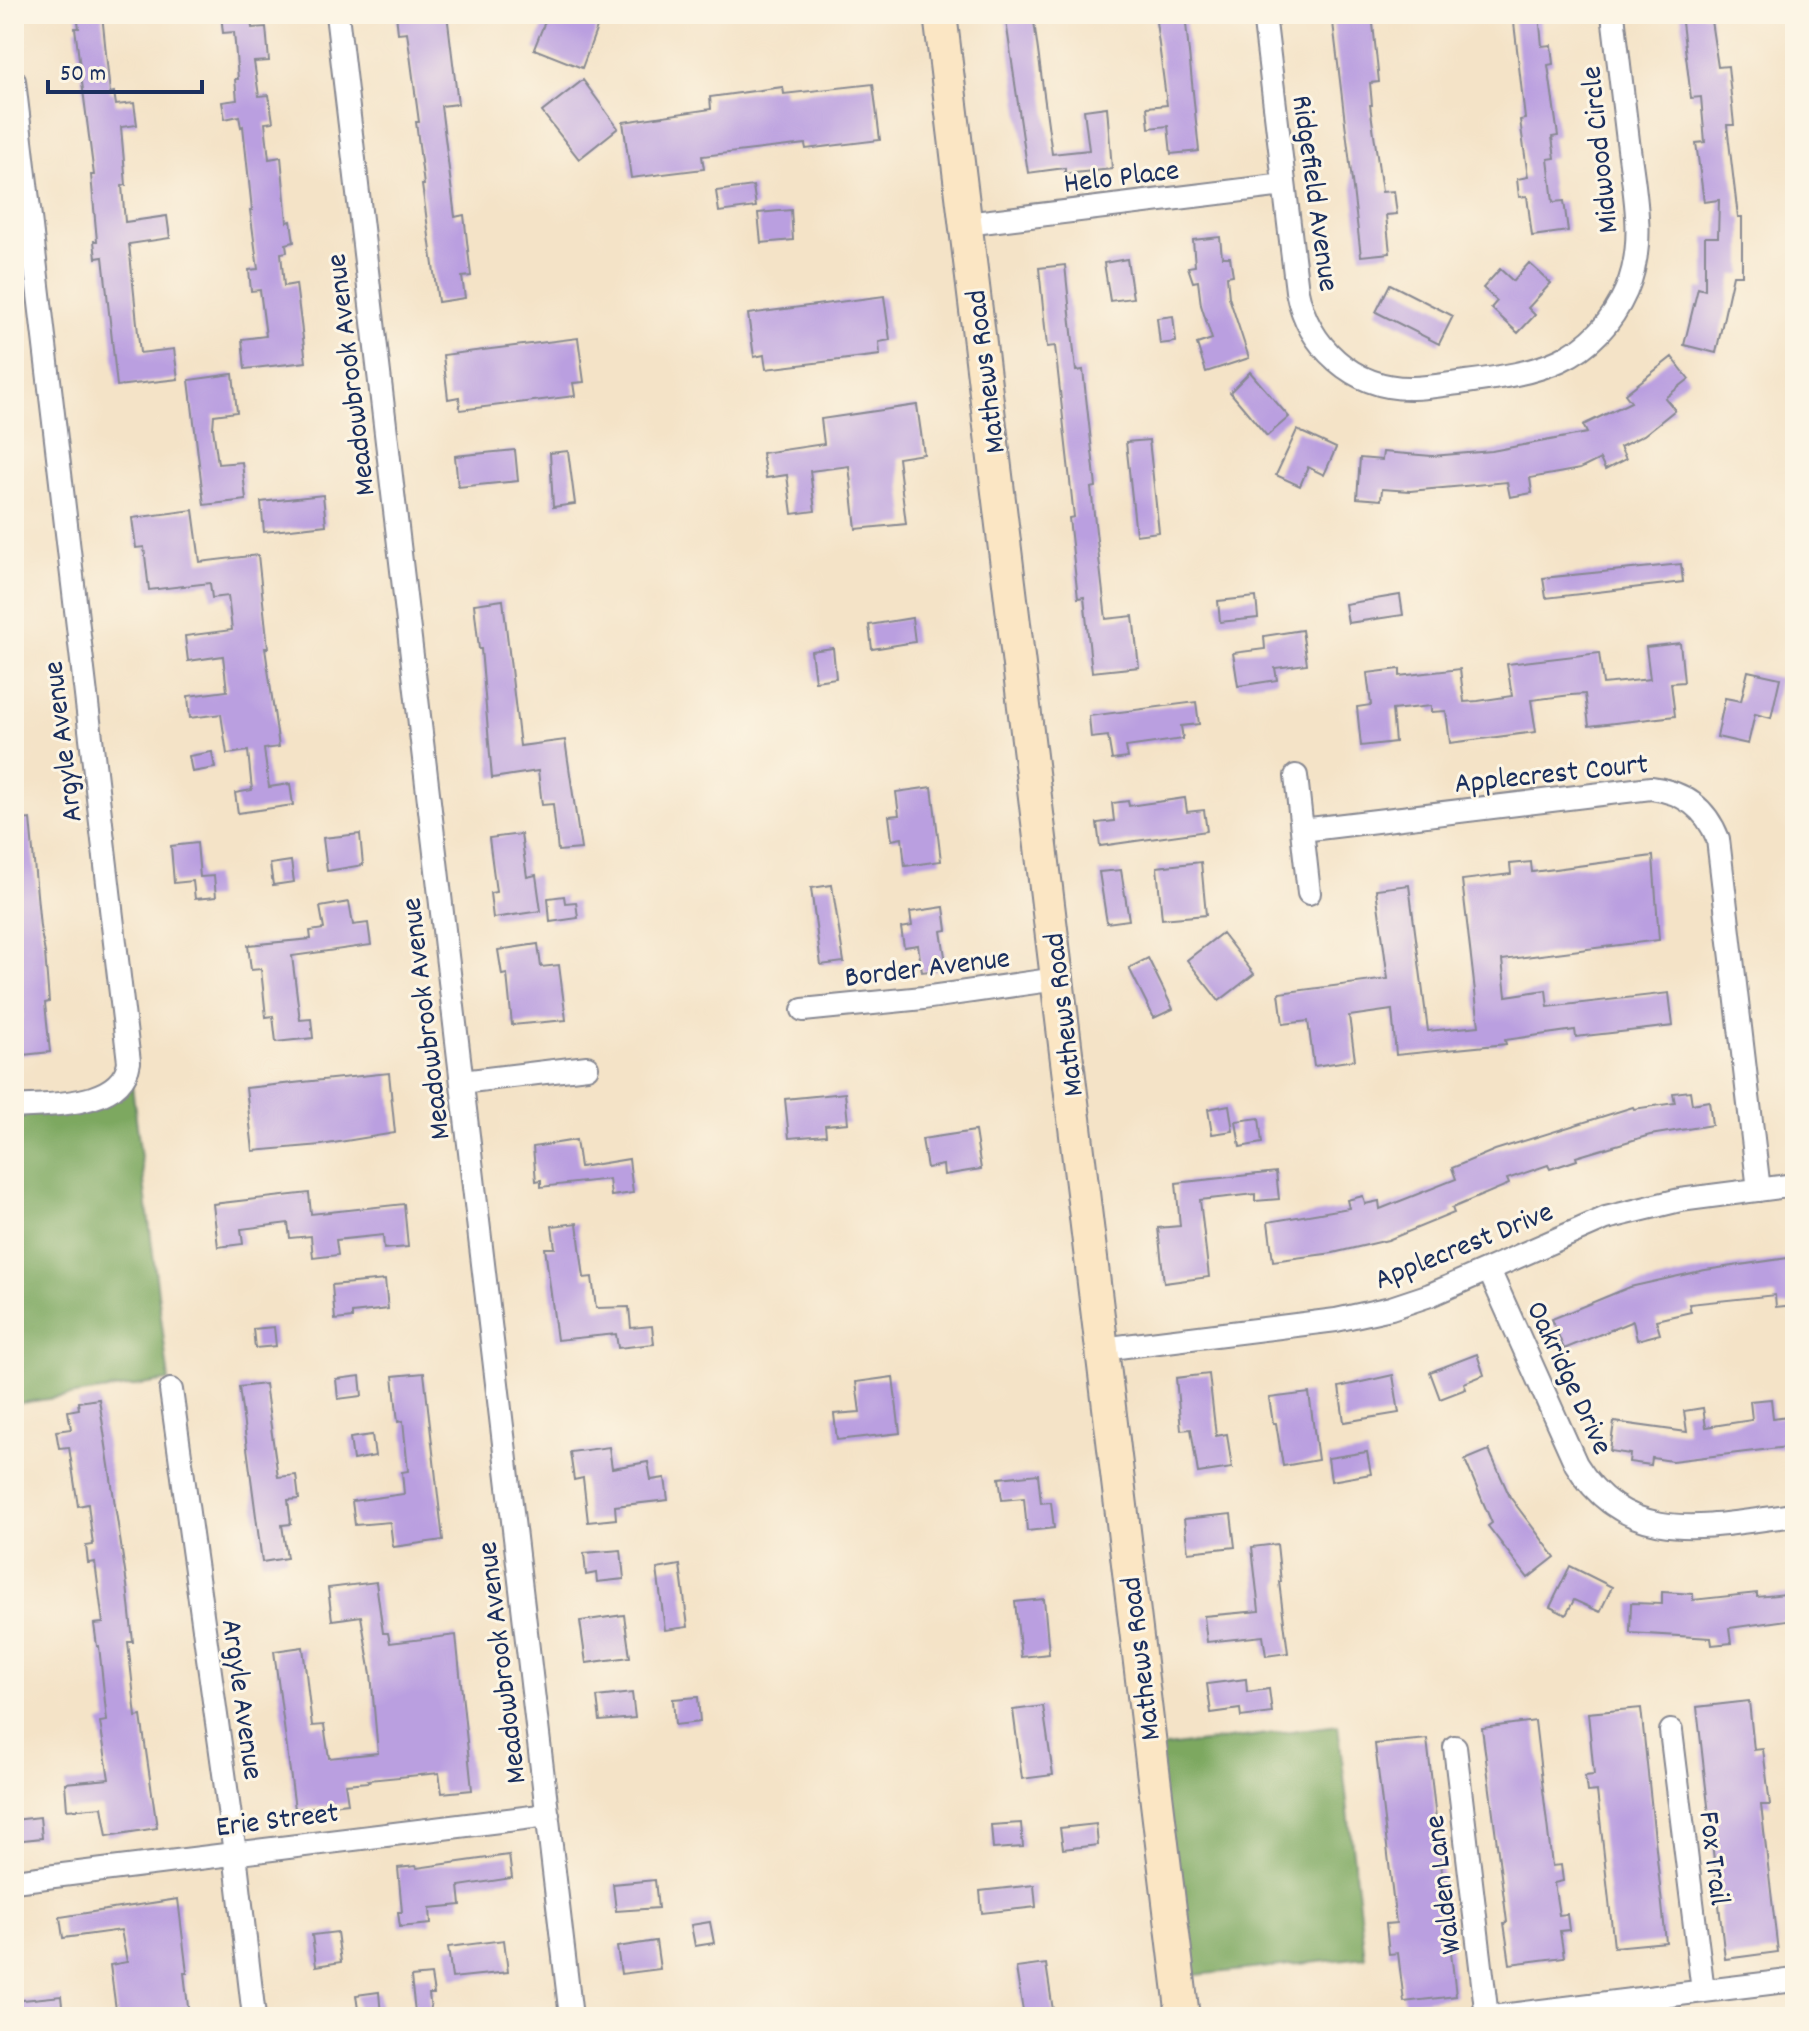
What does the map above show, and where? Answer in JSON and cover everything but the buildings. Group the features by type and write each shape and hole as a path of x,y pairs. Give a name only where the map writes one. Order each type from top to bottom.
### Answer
{"street":[{"name":"Meadowbrook Avenue","path":"337,14 571,2017"},
{"name":"Mathews Road","path":"940,14 1183,2017"},
{"name":"Ridgefield Avenue","path":"1264,14 1297,291 1306,321 1324,350 1343,366 1365,379 1386,386"},
{"name":"Midwood Circle","path":"1386,386 1412,388 1523,375 1551,366 1582,347 1606,324 1618,306 1634,268 1638,228 1613,14"},
{"name":"Argyle Avenue","path":"14,81 129,1062 124,1076 112,1090 94,1098 14,1107"},
{"name":"Helo Place","path":"966,224 1284,185"},
{"path":"1296,776 1309,893"},
{"name":"Applecrest Court","path":"1302,830 1651,788 1670,790 1695,804 1713,827 1718,839 1759,1190"},
{"name":"Border Avenue","path":"803,1010 923,998 1057,979"},
{"path":"462,1082 587,1067"},
{"name":"Applecrest Drive","path":"1102,1349 1336,1320 1391,1308 1489,1270 1606,1218 1680,1200 1795,1185"},
{"name":"Oakridge Drive","path":"1489,1270 1576,1464 1585,1480 1610,1504 1650,1524 1675,1527 1795,1515"},
{"name":"Argyle Avenue","path":"171,1390 235,1853 254,2017"},
{"name":"Fox Trail","path":"1671,1731 1703,1991"},
{"name":"Walden Lane","path":"1455,1747 1489,2017"},
{"name":"Erie Street","path":"14,1881 548,1815"},
{"path":"1489,2017 1795,1980"}],"green space":[{"path":"129,1062 169,1381 14,1404 14,1107 94,1098"},
{"path":"1338,1725 1365,1957 1178,1977 1150,1749"}]}
